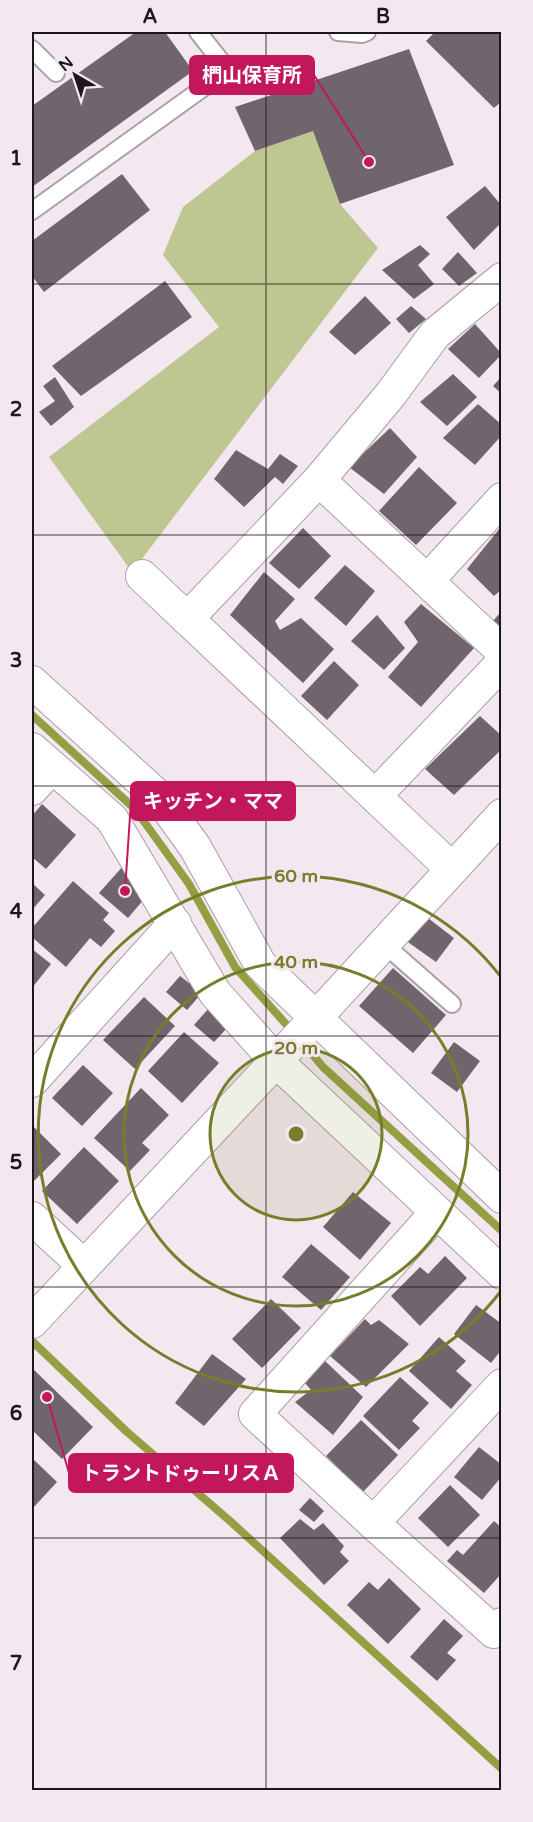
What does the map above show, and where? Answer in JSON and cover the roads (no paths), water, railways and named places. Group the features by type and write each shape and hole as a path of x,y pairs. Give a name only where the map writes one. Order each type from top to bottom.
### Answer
{"street":[{"path":"188,619 319,480 391,394 435,334 501,279"},
{"path":"319,480 501,651"},
{"path":"427,581 501,499"},
{"path":"142,576 452,869"},
{"path":"375,796 501,663"},
{"path":"32,682 159,797 195,847 260,964 501,1197"},
{"path":"32,789 42,758 112,819 215,993 276,1061 501,1273"},
{"path":"32,1322 316,1018 501,815"},
{"path":"32,1081 175,923"},
{"path":"436,1214 255,1414 494,1632 501,1624"},
{"path":"32,1218 83,1265"},
{"path":"373,1522 501,1385"}],"lane":[{"path":"32,211 228,70 198,32"},
{"path":"338,32 362,34 367,32"},
{"path":"32,49 56,73"},
{"path":"384,944 452,1004"}],"waterway":[{"path":"32,715 135,809 189,884 235,967 293,1032"},
{"path":"302,1042 323,1067 502,1231"},
{"path":"32,1341 126,1431 230,1521 502,1769"}],"place":[{"name":"椚山保育所","path":"369,162"},
{"name":"キッチン・ママ","path":"125,891"},
{"name":"トラントドゥーリスＡ","path":"47,1397"}]}
